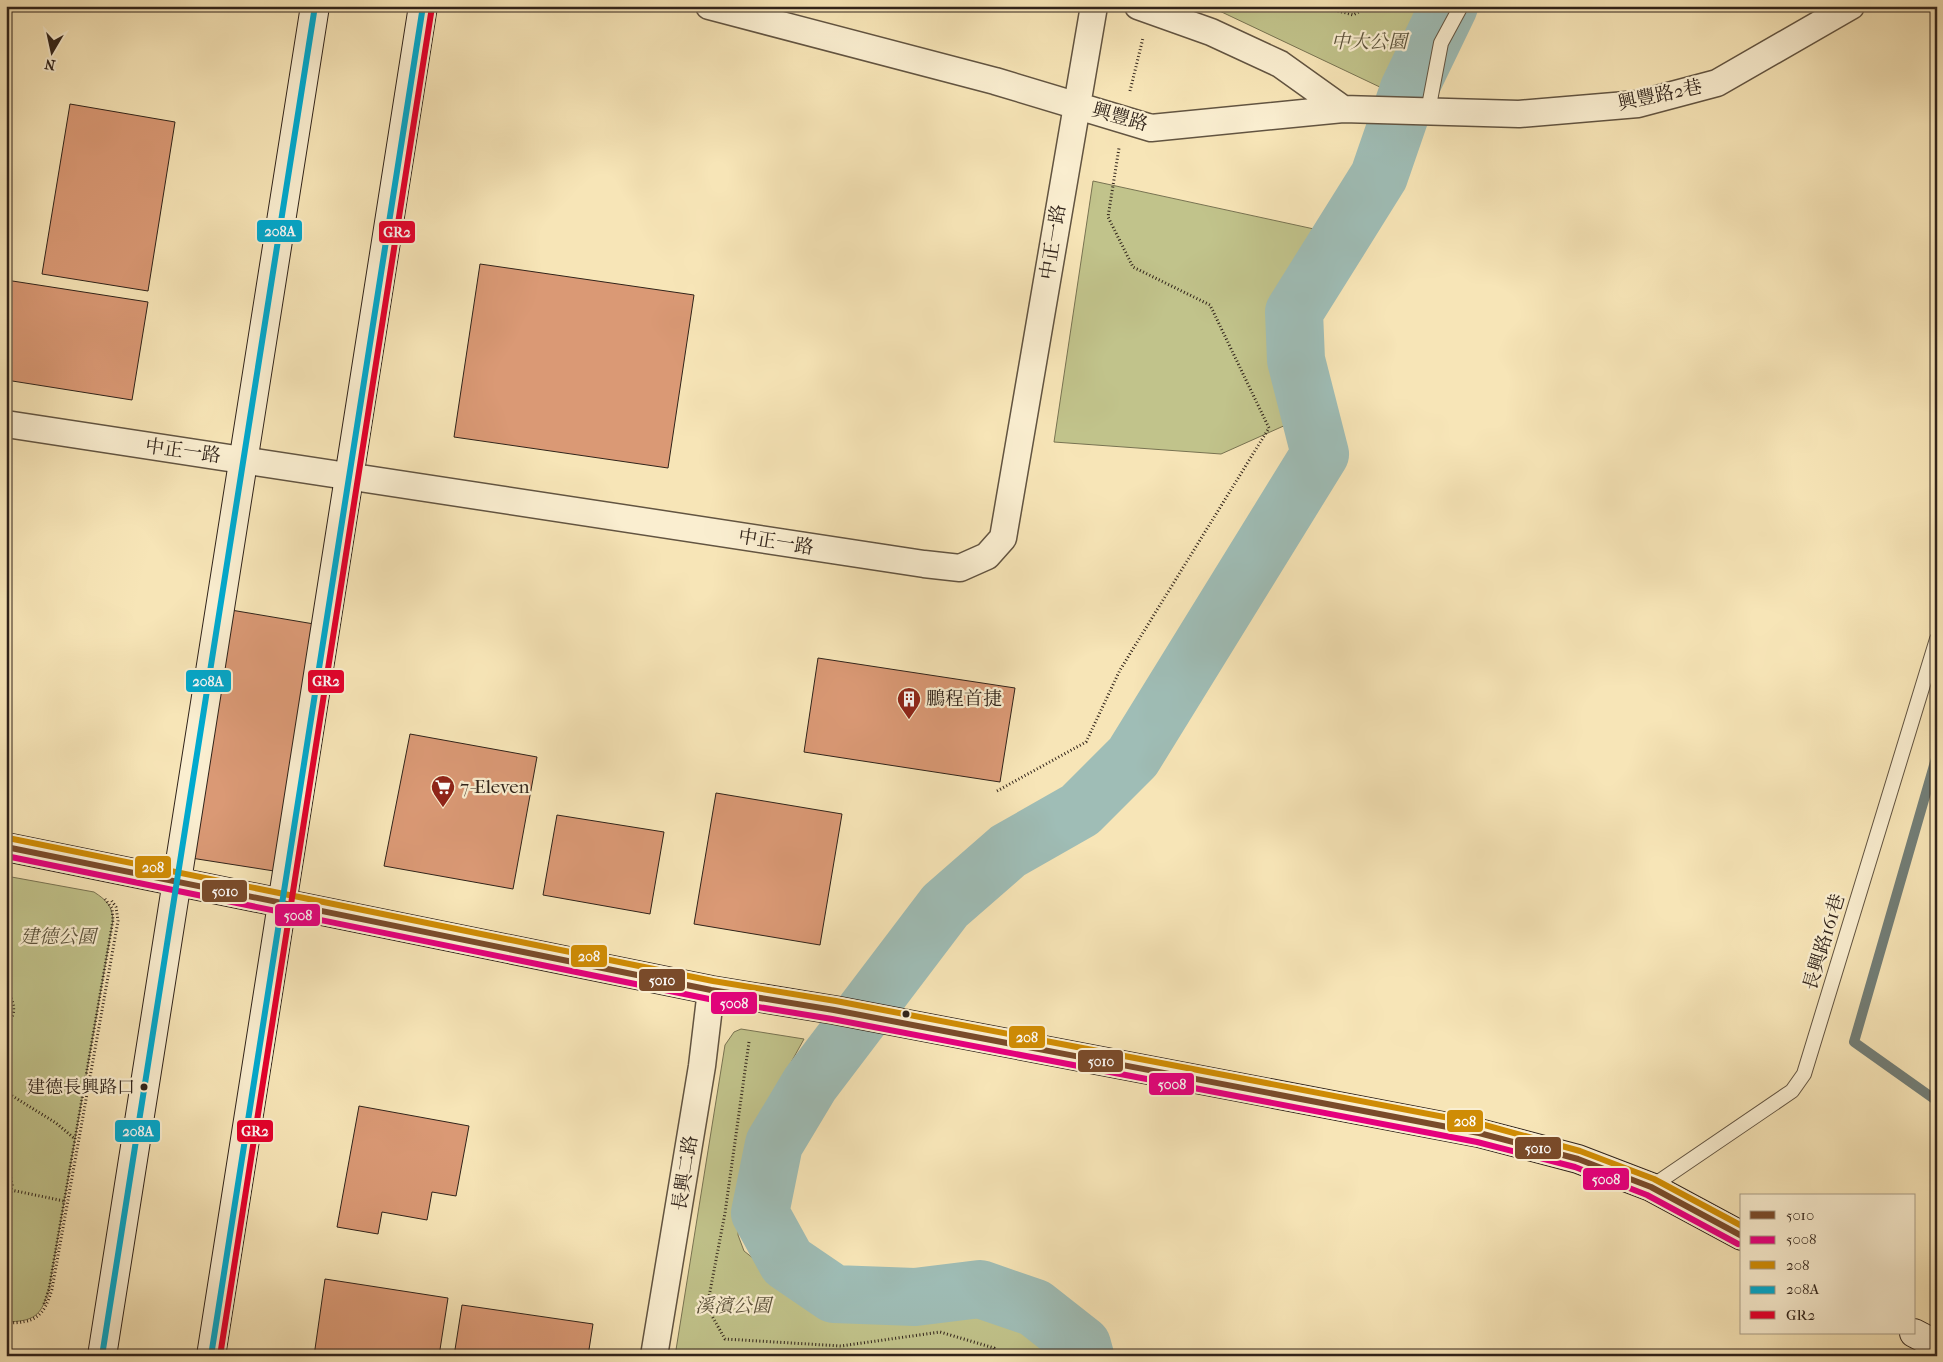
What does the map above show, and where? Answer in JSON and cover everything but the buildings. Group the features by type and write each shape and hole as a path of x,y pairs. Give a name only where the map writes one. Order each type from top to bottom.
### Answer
{"main road":[{"path":"102,1356 315,6"},
{"path":"211,1356 423,6"},
{"path":"6,847 712,990 834,1010 1479,1134 1578,1159 1651,1187 1740,1235"},
{"path":"1916,1334 1937,1345"}],"street":[{"name":"興豐路","path":"710,6 1076,104 1152,128 1343,109 1377,110"},
{"name":"中正一路","path":"6,424 960,568 987,556 1003,538 1094,6"},
{"name":"興豐路2巷","path":"1377,110 1519,114 1638,104 1717,83 1851,6"},
{"path":"1144,8 1211,32 1280,64 1343,109"},
{"name":"長興二路","path":"654,1356 701,1076 712,990"}],"lane":[{"path":"1424,111 1441,44 1461,6"},
{"name":"長興路161巷","path":"1651,1187 1792,1091 1804,1074 1937,639"}],"path":[{"path":"1322,6 1353,15 1369,6"},
{"path":"998,791 1086,742 1120,670 1269,428 1210,305 1132,267 1108,217 1123,119 1144,8"},
{"path":"101,894 109,896 116,907 118,921 52,1289 42,1313 32,1321 6,1322 32,1319 40,1311 46,1300 113,920 112,908 101,894"},
{"path":"6,989 13,1004 13,1014 6,1023"},
{"path":"749,1042 725,1213 707,1307 724,1339 841,1346 940,1332 994,1348 998,1356"},
{"path":"6,1092 56,1123 75,1140"},
{"path":"6,1150 11,1171 11,1190 6,1223"},
{"path":"11,1190 64,1201"}],"green space":[{"name":"中大公園","path":"1209,6 1430,6 1384,89"},
{"path":"1093,181 1314,229 1273,299 1275,333 1288,424 1221,454 1054,442"},
{"name":"建德公園","path":"6,876 94,892 108,903 113,920 49,1289 43,1306 35,1316 30,1319 6,1322"},
{"name":"溪濱公園","path":"741,1029 804,1039 758,1122 750,1145 742,1179 738,1235 744,1251 797,1293 841,1314 867,1317 898,1316 921,1312 952,1301 994,1308 1021,1318 1050,1356 675,1356 725,1045 734,1032"}],"waterway":[{"path":"1085,1356 1082,1345 1035,1308 980,1289 915,1297 834,1294 787,1262 760,1213 774,1144 810,1084 945,906 1008,851 1080,810 1133,757 1320,454 1296,360 1294,312 1379,176 1409,89 1449,6"},
{"path":"1937,755 1854,1042 1937,1101"}],"transit line":[{"name":"208A","path":"102,1356 315,6"},
{"name":"208A","path":"211,1356 423,6"},
{"name":"GR2","path":"220,1356 432,7"},
{"name":"208","path":"8,838 713,981 836,1001 1481,1124 1580,1151 1654,1179 1740,1225"},
{"name":"5010","path":"6,847 711,990 834,1010 1479,1133 1578,1159 1651,1187 1740,1235"},
{"name":"5008","path":"6,856 709,999 832,1019 1477,1142 1575,1167 1647,1195 1738,1244"}],"place":[{"name":"鵬程首捷","path":"909,720"},
{"name":"7-Eleven","path":"443,808"},
{"name":"建德長興路口","path":"144,1087"}]}
